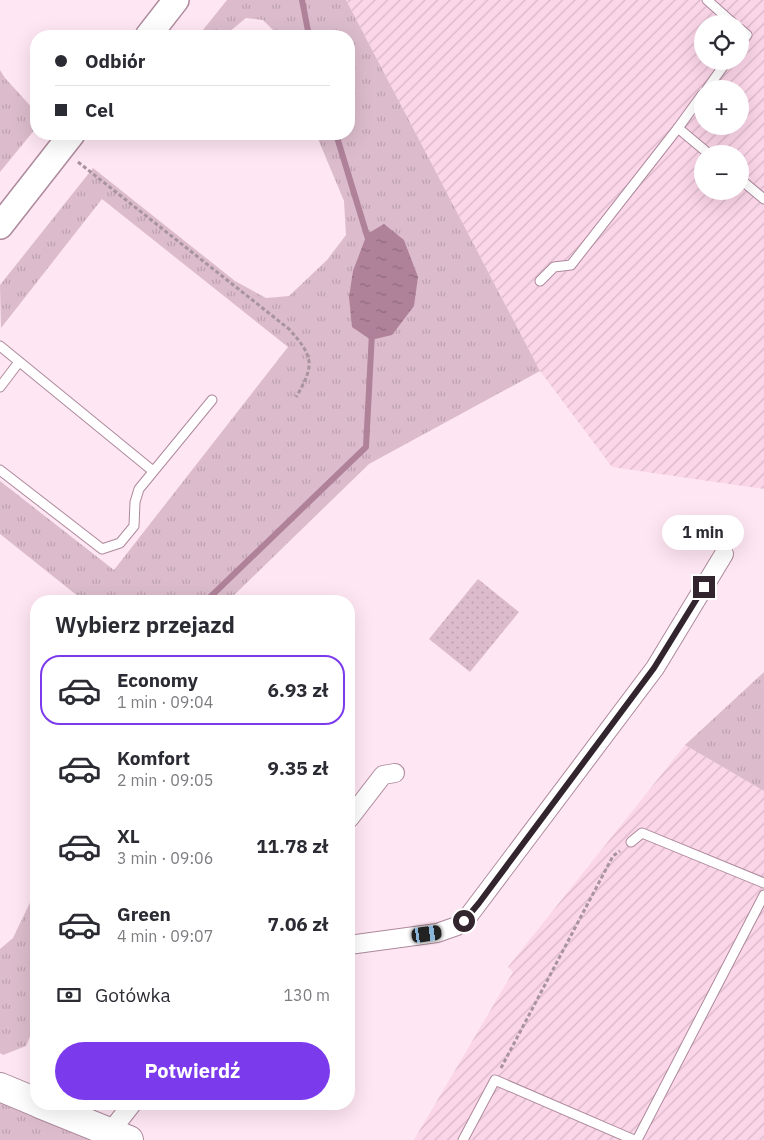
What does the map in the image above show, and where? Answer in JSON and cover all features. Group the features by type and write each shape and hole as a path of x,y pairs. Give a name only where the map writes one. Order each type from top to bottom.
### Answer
{"main road":[{"path":"153,30 176,0"},
{"path":"0,226 66,141"},
{"path":"0,1087 30,1100"},
{"path":"55,1110 119,1136"}],"street":[{"path":"355,944 437,933 457,926 470,914 654,668 724,554"},
{"path":"355,812 383,775 395,773"},
{"path":"119,1136 130,1110"}],"lane":[{"path":"707,0 724,15"},
{"path":"540,282 554,267 571,265 694,106"},
{"path":"678,128 698,145"},
{"path":"749,186 764,199"},
{"path":"0,346 153,471"},
{"path":"0,388 20,362"},
{"path":"0,470 102,549 120,543 134,526 135,502 140,489 212,400"},
{"path":"631,842 642,833 764,883"},
{"path":"463,1140 495,1080 635,1140 764,895"}],"path":[{"path":"66,141 290,329 305,347 310,363 306,380 296,397"},
{"path":"495,1080 613,856 631,842"}],"shaded area":[{"path":"346,0 764,0 764,489 612,467 540,371"},
{"path":"685,745 764,791 764,1140 414,1140 513,972 508,967"}],"green space":[{"path":"227,0 346,0 540,371 369,464 234,595 76,595 0,534 0,481 114,570 288,347 102,199 1,328 0,285 93,168 235,281 266,298 289,296 327,260 346,235 344,201 319,140 355,140 355,30 273,30 263,20 246,18 231,30 203,30"},
{"path":"0,70 30,105 30,135 0,172"},
{"path":"478,579 519,612 470,672 429,639"},
{"path":"764,672 764,791 685,745"},
{"path":"30,903 30,1036 26,1046 3,1055 0,1053 0,949 13,938"},
{"path":"0,1100 97,1140 0,1140"}],"water":[{"path":"384,224 404,240 418,277 414,306 392,335 371,340 352,327 349,297 353,271 367,234"}],"waterway":[{"path":"302,0 308,30"},
{"path":"338,140 369,242"},
{"path":"212,595 366,447 372,333"}],"route":[{"path":"464,921 654,668 704,587"}]}
